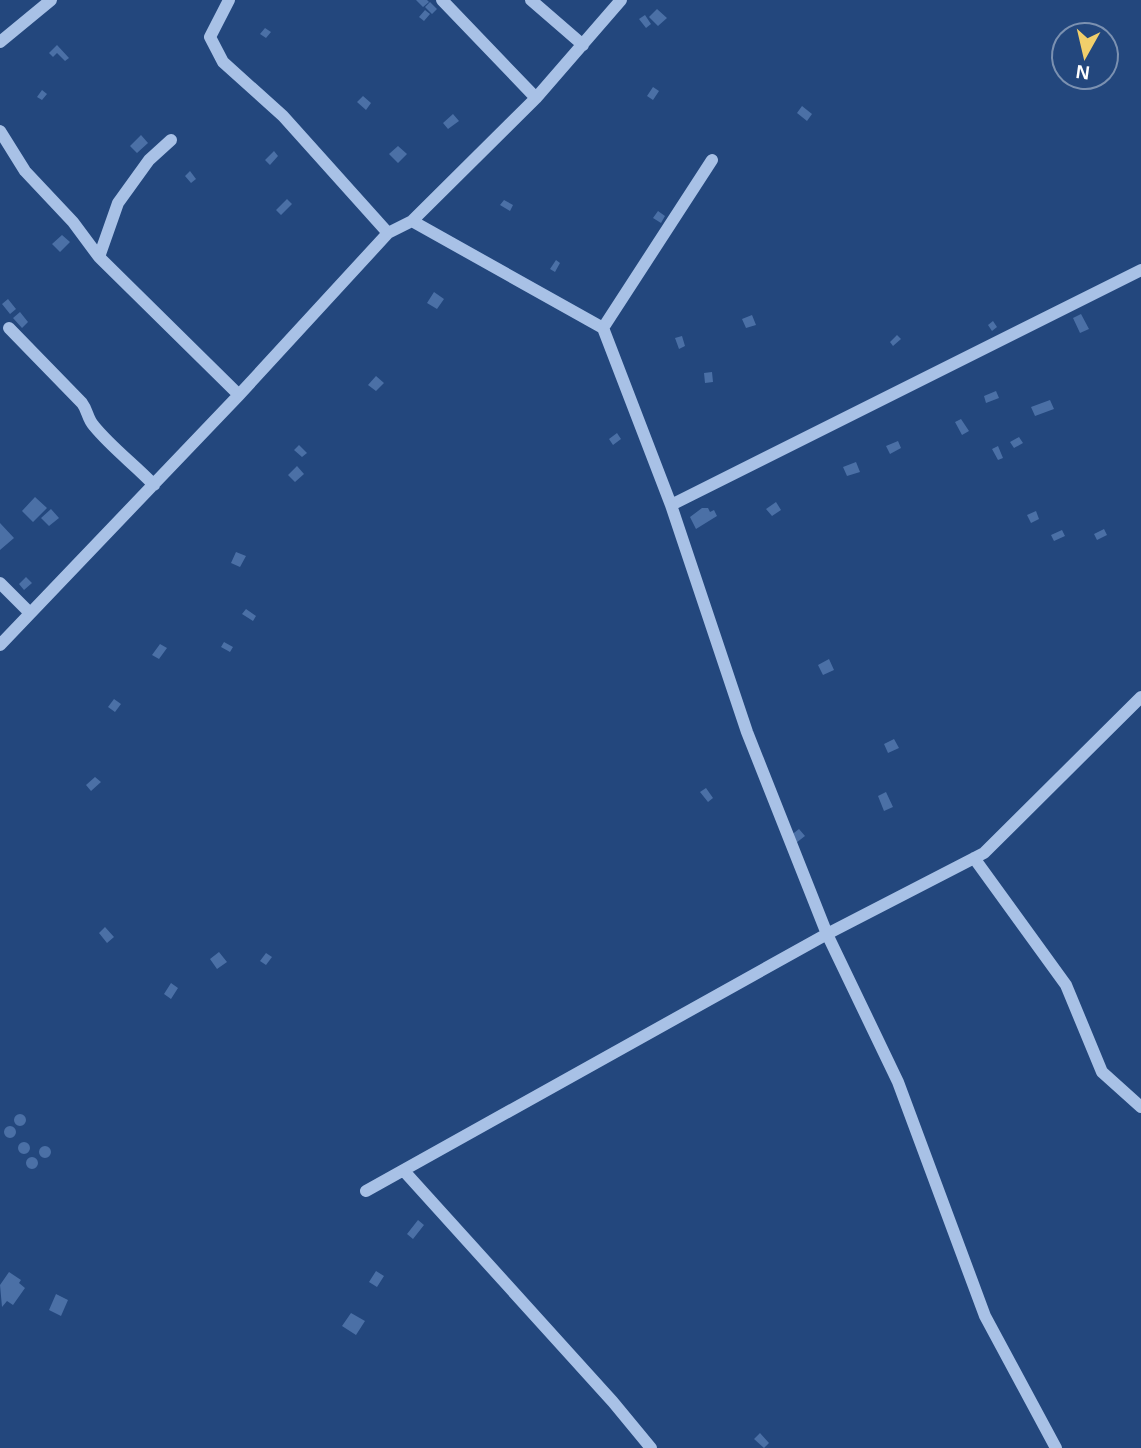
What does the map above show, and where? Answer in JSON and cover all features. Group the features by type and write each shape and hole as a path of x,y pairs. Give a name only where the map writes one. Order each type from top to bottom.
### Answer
{"street":[{"path":"0,42 51,0"},
{"path":"229,0 210,37 223,62 283,116 387,233"},
{"path":"442,0 536,98"},
{"path":"531,0 583,45"},
{"path":"0,645 239,395 387,233 412,221 536,98 621,0"},
{"path":"0,131 25,171 73,222 99,257 239,395"},
{"path":"99,257 118,203 149,160 171,140"},
{"path":"603,328 712,160"},
{"path":"412,221 603,328 671,505 747,732 827,934 898,1082 985,1316 1056,1448"},
{"path":"671,505 1141,270"},
{"path":"9,328 82,402 88,411 90,422 112,447 154,485"},
{"path":"0,583 30,613"},
{"path":"366,1191 827,934 984,853 1141,697"},
{"path":"974,858 1066,985 1102,1072 1141,1107"},
{"path":"404,1171 613,1402 651,1448"}],"building":[{"path":"416,0 427,0 429,2 423,7"},
{"path":"430,2 437,9 432,14 425,7"},
{"path":"657,9 667,18 658,26 649,17"},
{"path":"425,10 430,14 424,21 419,17"},
{"path":"645,15 651,24 646,28 639,19"},
{"path":"265,28 271,32 266,38 260,34"},
{"path":"57,45 69,58 65,61 57,53 53,57 49,53"},
{"path":"653,87 659,91 653,100 647,96"},
{"path":"42,90 47,94 42,100 37,97"},
{"path":"363,96 371,103 366,110 357,102"},
{"path":"802,106 812,114 807,121 797,113"},
{"path":"453,114 459,121 448,129 443,123"},
{"path":"141,135 148,143 137,153 130,146"},
{"path":"398,146 407,154 398,163 389,154"},
{"path":"274,151 278,156 270,165 265,160"},
{"path":"190,171 196,179 191,183 185,176"},
{"path":"287,199 292,204 281,215 276,210"},
{"path":"504,200 513,205 510,211 500,205"},
{"path":"658,211 665,216 661,223 653,218"},
{"path":"62,235 70,242 60,252 52,244"},
{"path":"556,260 560,263 555,272 550,269"},
{"path":"434,292 444,299 437,309 427,303"},
{"path":"8,299 16,309 10,314 2,304"},
{"path":"20,312 28,322 22,328 13,318"},
{"path":"1081,314 1089,329 1080,333 1073,318"},
{"path":"752,315 756,325 746,328 742,319"},
{"path":"993,321 997,327 992,331 988,325"},
{"path":"897,335 901,339 893,346 890,342"},
{"path":"682,336 685,346 679,349 675,338"},
{"path":"712,372 713,382 705,383 704,373"},
{"path":"376,376 384,383 376,391 368,385"},
{"path":"996,391 999,398 986,403 984,396"},
{"path":"1050,400 1054,409 1035,416 1031,407"},
{"path":"961,419 969,431 962,435 955,422"},
{"path":"617,433 621,439 613,445 609,439"},
{"path":"1019,437 1023,443 1014,448 1010,442"},
{"path":"898,441 901,448 890,454 886,446"},
{"path":"299,445 307,453 302,457 294,450"},
{"path":"998,446 1003,458 998,460 992,449"},
{"path":"856,462 860,472 847,476 843,467"},
{"path":"297,466 304,474 295,482 288,475"},
{"path":"35,497 47,508 33,522 22,511"},
{"path":"776,502 781,510 772,516 766,509"},
{"path":"702,508 708,508 710,512 714,510 717,516 696,529 690,517"},
{"path":"51,509 59,518 49,526 41,518"},
{"path":"1036,511 1039,519 1031,523 1027,515"},
{"path":"0,523 14,538 0,550"},
{"path":"1104,529 1107,535 1097,540 1094,534"},
{"path":"1062,530 1065,536 1054,541 1051,535"},
{"path":"236,552 246,556 240,567 231,563"},
{"path":"26,577 32,583 24,590 19,584"},
{"path":"246,609 256,616 253,621 242,614"},
{"path":"224,642 233,647 230,652 221,647"},
{"path":"160,644 167,648 159,659 152,655"},
{"path":"829,659 834,670 823,675 818,665"},
{"path":"114,699 121,704 115,712 108,707"},
{"path":"894,739 899,748 888,753 884,744"},
{"path":"95,777 101,782 91,791 86,785"},
{"path":"706,788 713,798 708,802 700,792"},
{"path":"886,792 893,807 884,811 878,796"},
{"path":"799,829 805,836 796,843 790,836"},
{"path":"105,927 114,937 107,943 99,933"},
{"path":"219,952 227,962 217,969 210,959"},
{"path":"266,953 272,957 266,965 260,961"},
{"path":"171,983 178,988 171,999 164,994"},
{"path":"20,1114 26,1120 20,1126 14,1120"},
{"path":"10,1126 16,1132 10,1138 4,1132"},
{"path":"24,1142 30,1148 24,1154 18,1148"},
{"path":"45,1146 51,1152 45,1158 39,1152"},
{"path":"32,1157 38,1163 32,1169 26,1163"},
{"path":"418,1220 424,1225 413,1239 407,1234"},
{"path":"376,1271 384,1276 377,1287 369,1282"},
{"path":"9,1272 21,1280 19,1283 25,1288 13,1305 7,1301 2,1307 0,1285"},
{"path":"56,1294 68,1300 61,1316 49,1310"},
{"path":"351,1313 365,1321 356,1335 342,1326"},
{"path":"760,1433 769,1443 764,1448 754,1439"}]}
